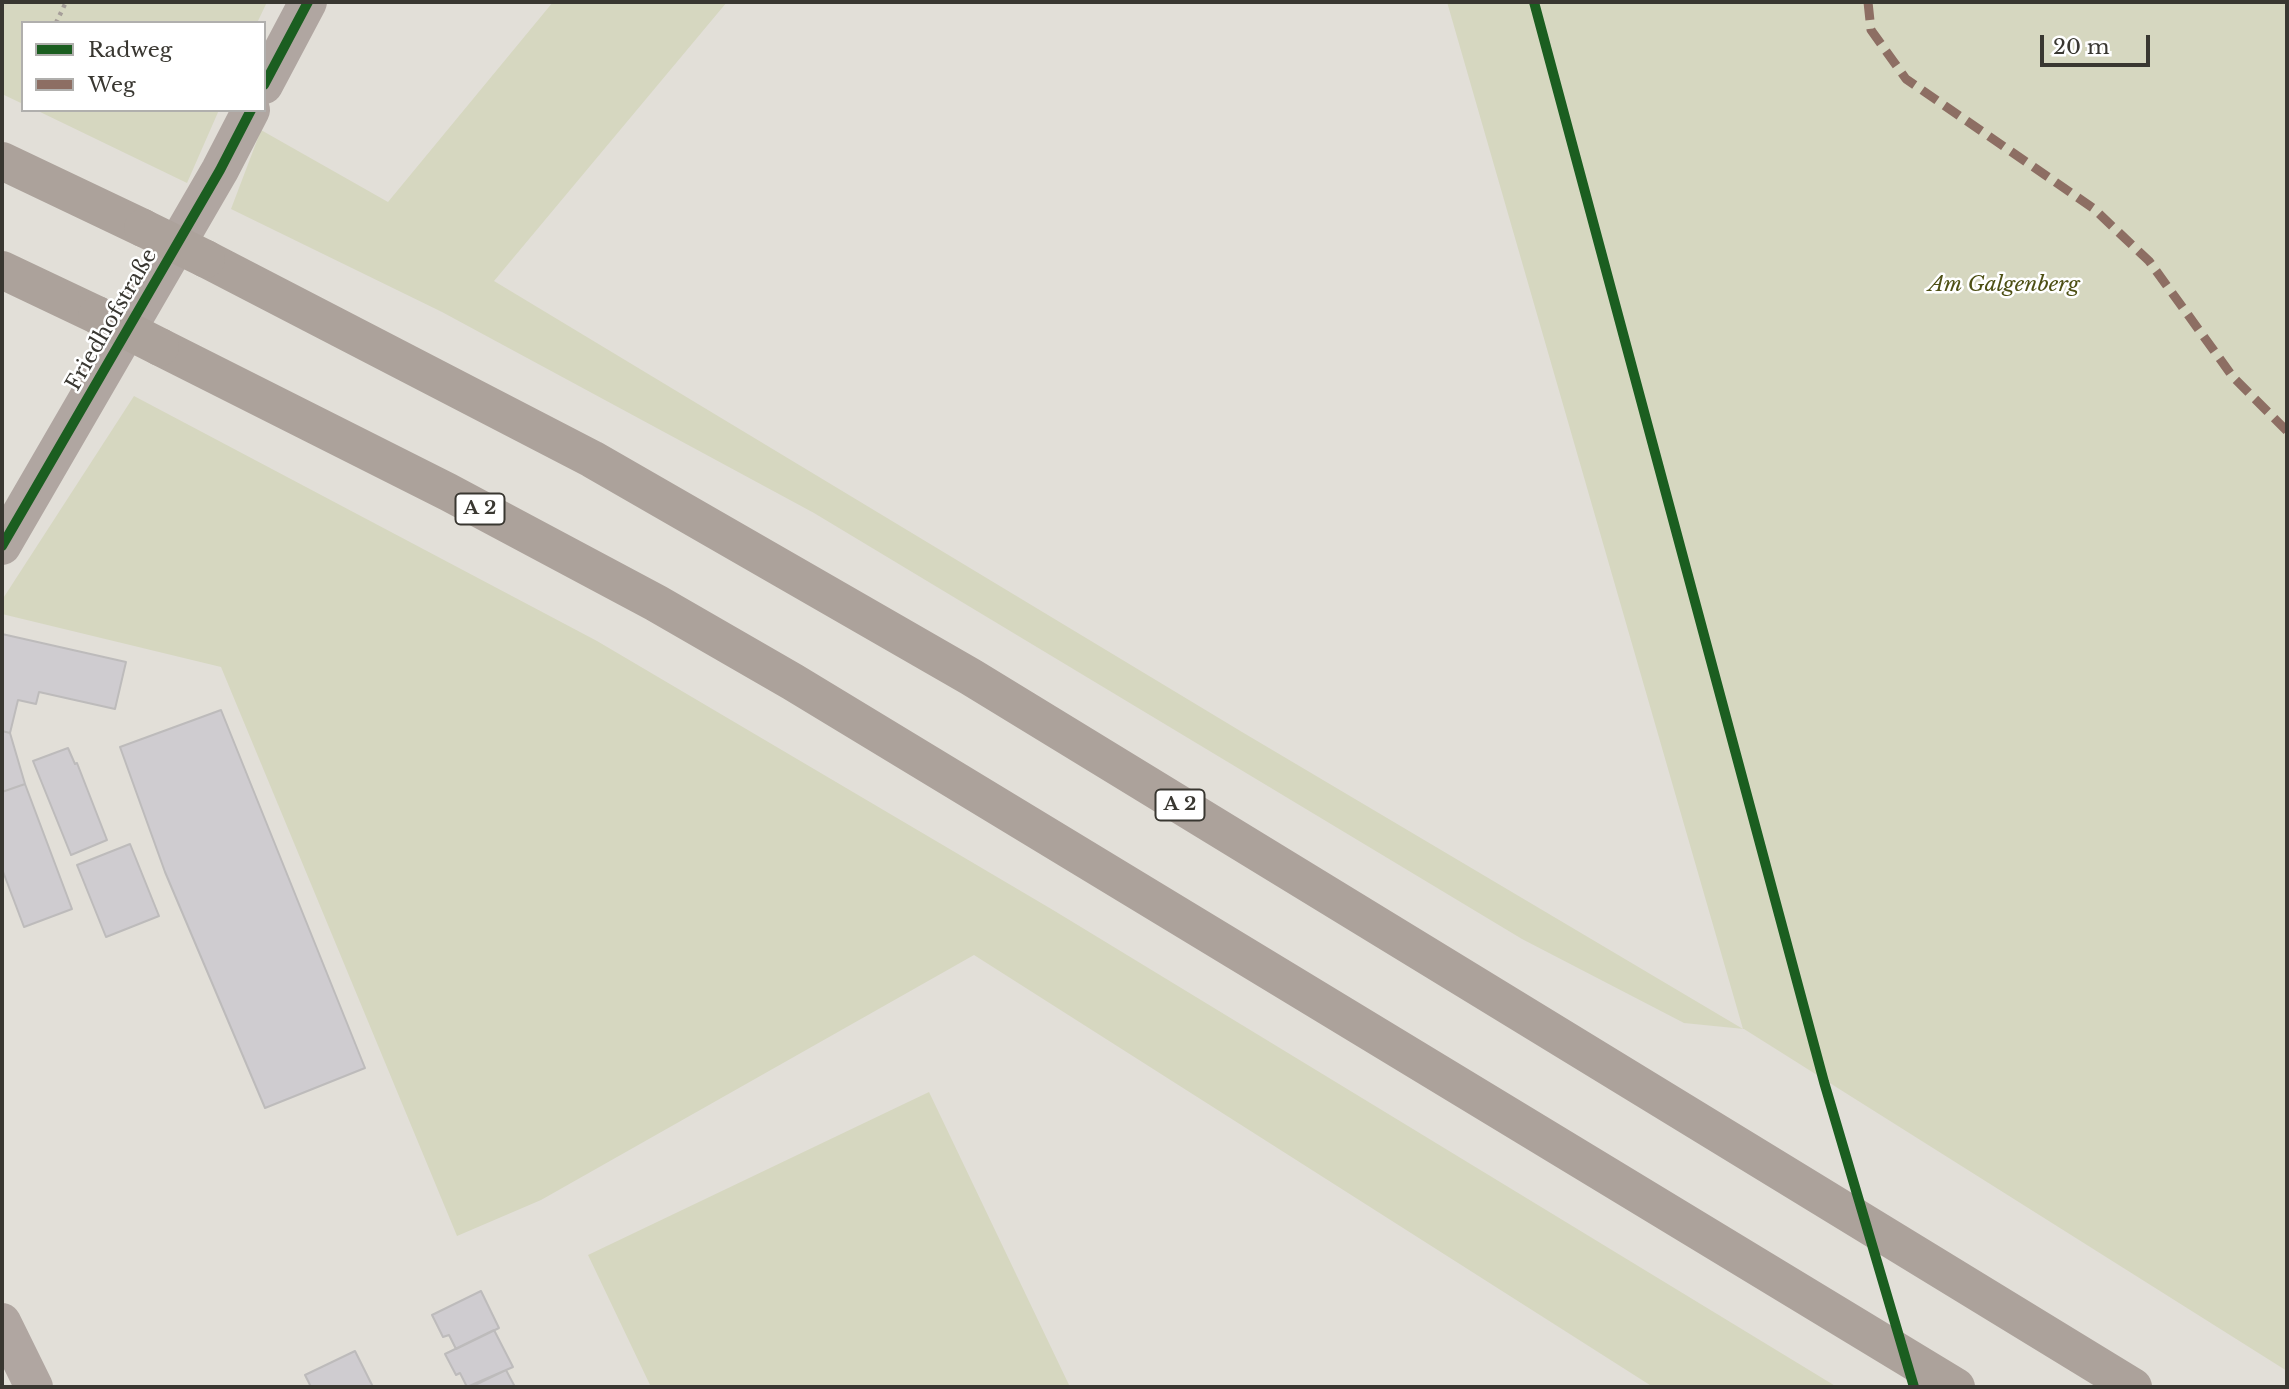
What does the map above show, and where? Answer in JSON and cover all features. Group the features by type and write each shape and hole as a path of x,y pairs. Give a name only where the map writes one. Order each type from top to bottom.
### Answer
{"highway":[{"name":"A 2","path":"2,160 206,258 592,459 959,670 2133,1387"},
{"name":"A 2","path":"2,271 448,492 656,603 793,682 1956,1387"}],"street":[{"path":"266,81 308,2"},
{"name":"Friedhofstraße","path":"2,546 213,181 250,112"},
{"path":"2,1322 34,1387"}],"path":[{"path":"57,21 66,2"}],"green space":[{"path":"2,2 267,2 258,21 21,21 21,103 2,94"},
{"path":"553,2 727,2 494,281 1242,732 1743,1029 1684,1023 1522,939 814,513 442,312 231,209 261,130 388,202"},
{"name":"Am Galgenberg","path":"1447,2 2287,2 2287,1371 1743,1029"},
{"path":"40,112 218,112 187,183"},
{"path":"134,396 597,641 1053,910 1837,1387 1653,1387 974,955 541,1200 457,1236 221,667 2,614 2,600"},
{"path":"929,1092 1070,1387 651,1387 588,1255"}],"building":[{"path":"2,634 126,662 115,709 39,692 36,704 18,700 10,733 2,731"},
{"path":"221,710 365,1068 265,1108 165,872 120,747"},
{"path":"2,731 10,733 25,784 2,792"},
{"path":"68,748 75,764 77,763 107,840 71,855 33,761"},
{"path":"25,784 72,909 24,927 2,869 2,792"},
{"path":"130,844 159,916 106,937 77,865"},
{"path":"481,1291 499,1328 456,1349 449,1335 443,1337 432,1315"},
{"path":"494,1330 513,1367 467,1387 460,1373 456,1375 445,1354"},
{"path":"355,1351 373,1387 311,1387 305,1375"},
{"path":"506,1370 515,1387 471,1387"}],"marked path":[{"path":"1868,2 1871,30 1906,79 2093,208 2149,261 2233,377 2287,431"}],"cycle path":[{"path":"266,81 308,2"},
{"path":"1534,2 1824,1082 1914,1387"},
{"path":"2,546 220,170 250,112"}]}
